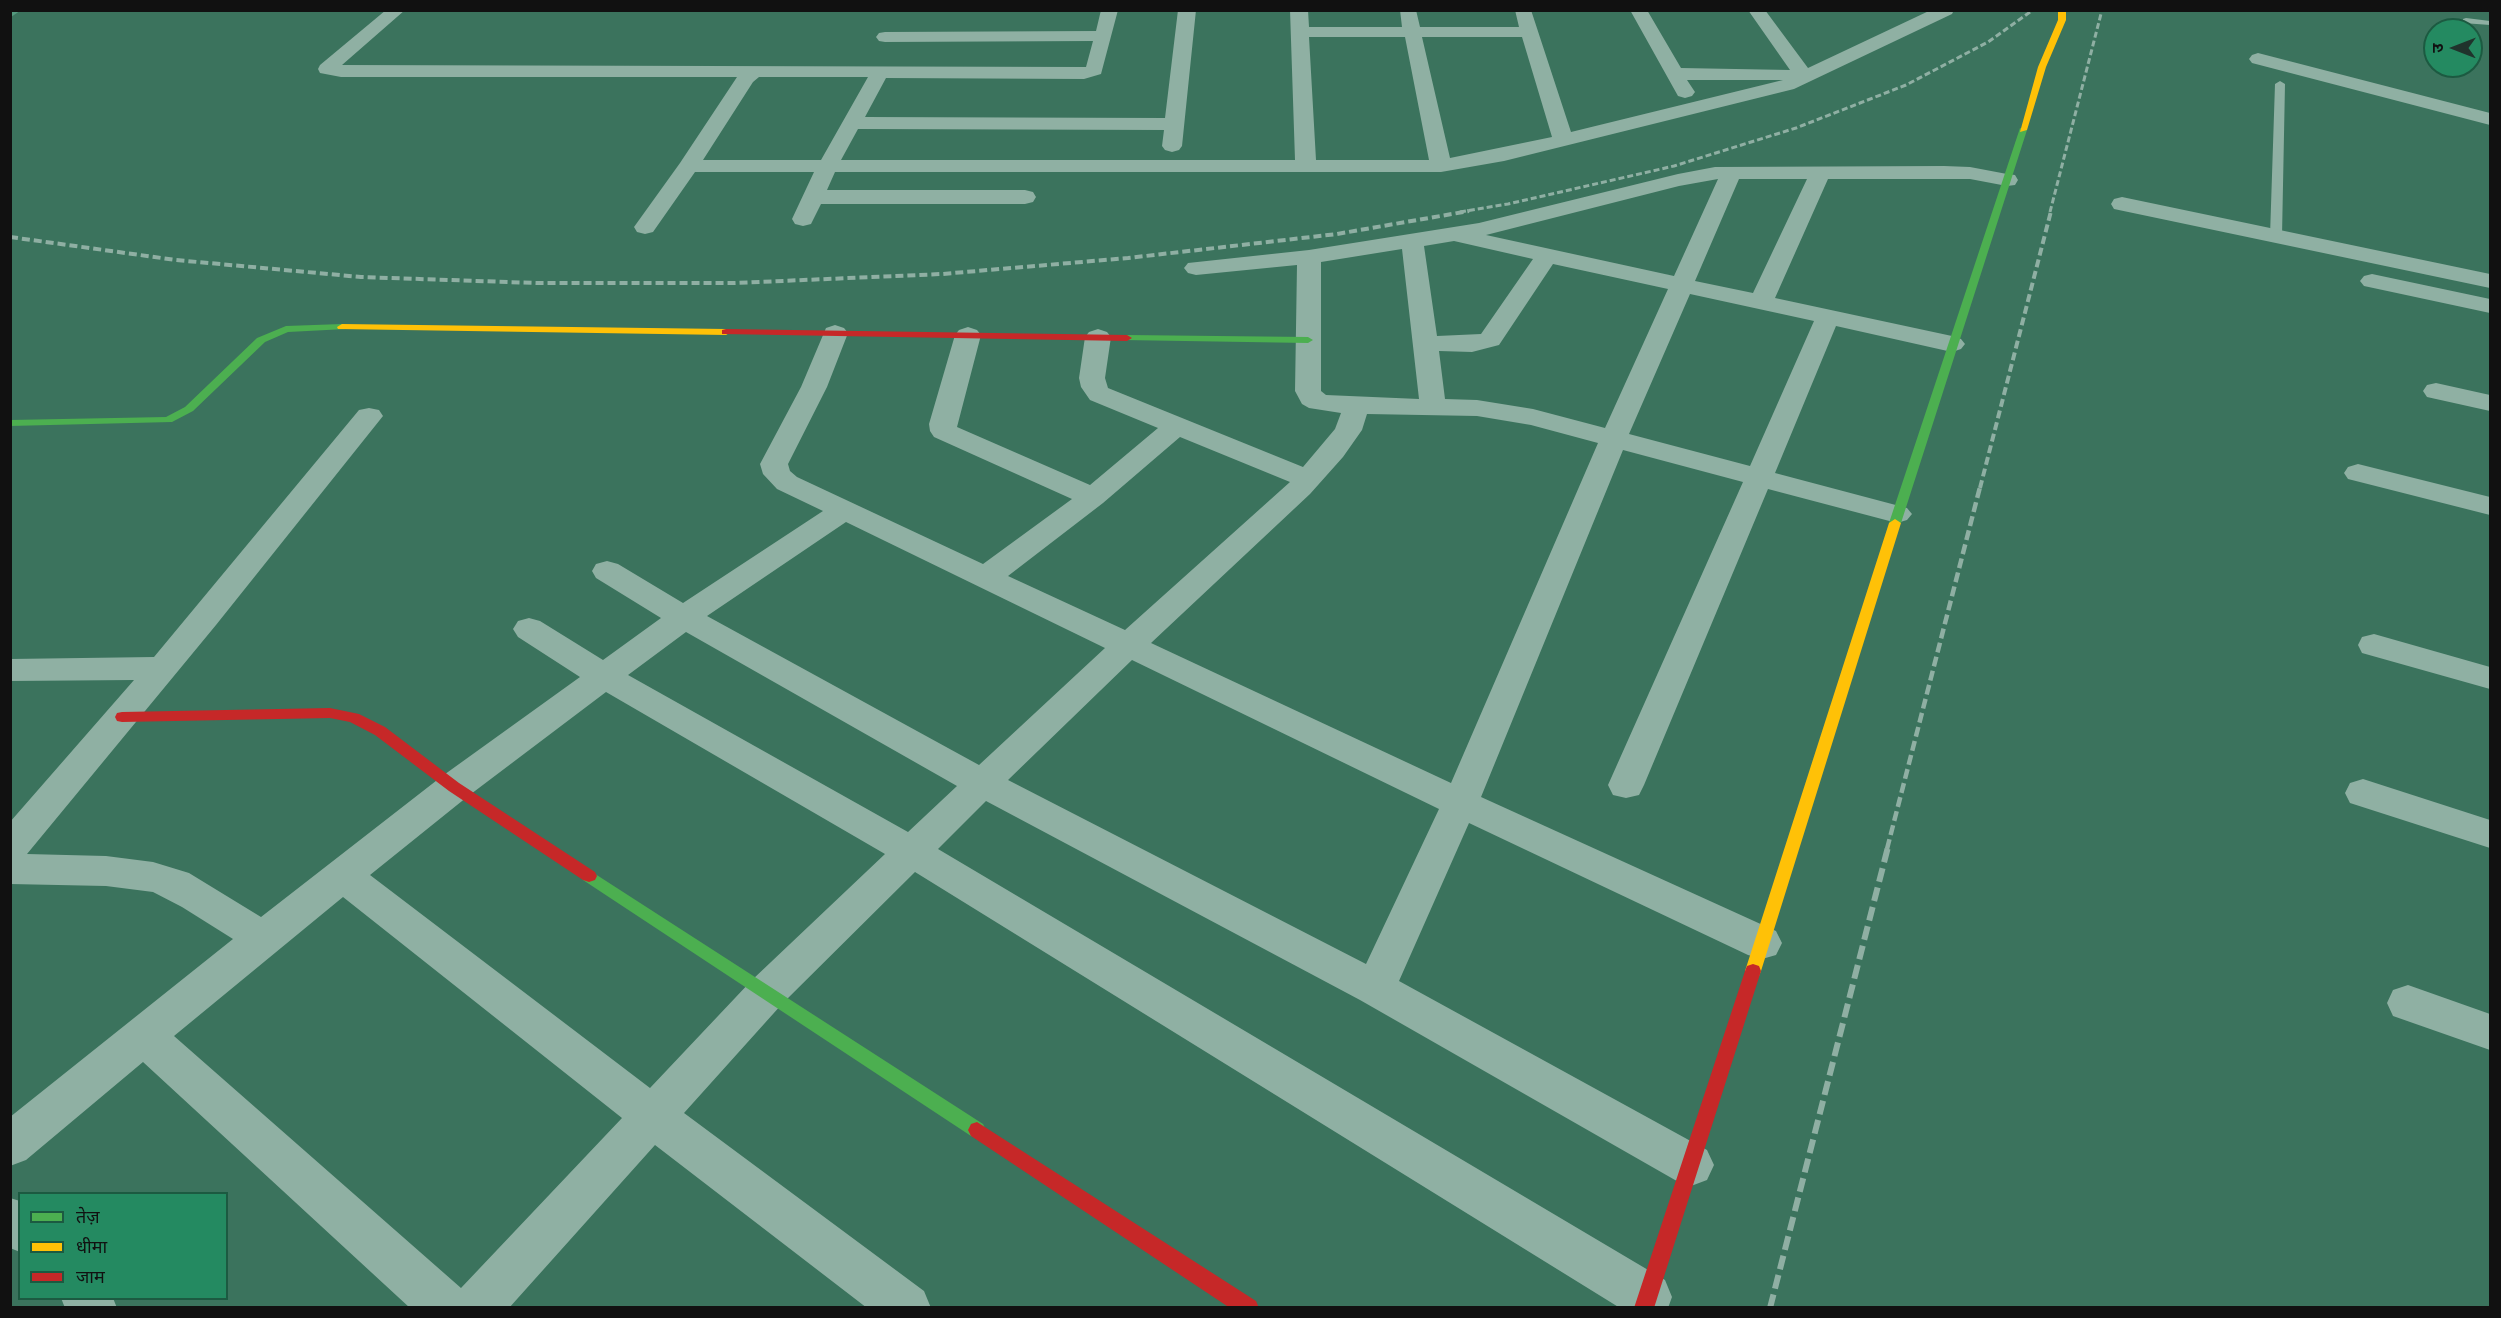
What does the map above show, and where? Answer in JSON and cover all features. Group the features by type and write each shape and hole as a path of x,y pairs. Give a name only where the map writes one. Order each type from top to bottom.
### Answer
{"street":[{"path":"397,10 327,69 341,71 1084,73 1094,70 1110,10"},
{"path":"1170,166 1187,10"},
{"path":"1299,10 1306,166"},
{"path":"1408,10 1442,166"},
{"path":"1522,10 1563,140"},
{"path":"1638,10 1695,110"},
{"path":"1756,10 1804,75"},
{"path":"689,166 1442,166 1504,155 1787,86 1804,75 1946,10"},
{"path":"529,629 604,675 913,852 1646,1302 1952,344 2042,68 2062,20 2062,10"},
{"path":"930,36 938,19"},
{"path":"1300,32 1530,32"},
{"path":"885,37 1103,36"},
{"path":"2258,60 2490,119"},
{"path":"645,227 689,166 746,78 754,72"},
{"path":"803,219 827,167 880,72"},
{"path":"1675,74 1804,75"},
{"path":"851,123 1174,124"},
{"path":"1196,268 1309,257 1479,230 1686,178 1731,172 1970,173 2007,180"},
{"path":"1375,988 1460,803 1614,438 1731,172"},
{"path":"1761,302 1821,172"},
{"path":"813,197 1025,197"},
{"path":"2122,204 2490,281"},
{"path":"1450,234 1952,344"},
{"path":"1412,240 1433,407"},
{"path":"1425,343 1472,344 1490,340 1547,255"},
{"path":"1309,257 1308,391 1311,398 1325,404 1502,411 1614,438 1897,514"},
{"path":"2372,281 2490,306"},
{"path":"1626,785 1828,317"},
{"path":"10,423 168,420 189,409 261,340 286,329 306,327 1308,340"},
{"path":"835,333 814,387 774,464 777,474 787,483 1460,803 1762,943"},
{"path":"968,335 943,424 944,431 1093,497"},
{"path":"1098,337 1092,378 1099,394 1308,480"},
{"path":"2436,391 2490,403"},
{"path":"476,1308 651,1115 767,992 1128,644 1308,480 1348,430 1357,405"},
{"path":"10,848 26,812 122,717 369,416"},
{"path":"986,578 1093,497 1177,426"},
{"path":"2358,473 2490,506"},
{"path":"10,1145 145,1037 263,938 454,787 684,617 843,511"},
{"path":"607,571 684,617 982,783 1375,988 1691,1165"},
{"path":"2374,645 2490,678"},
{"path":"10,670 162,668"},
{"path":"122,717 330,713 354,718 380,731 454,787 1249,1308"},
{"path":"2363,793 2490,834"},
{"path":"10,869 106,871 153,877 175,884 263,938"},
{"path":"344,876 651,1115 907,1308"},
{"path":"2408,1003 2490,1032"},
{"path":"145,1037 447,1308"}],"lane":[{"path":"2276,236 2280,84"}],"waterway":[{"path":"10,14 16,10"}],"railway":[{"path":"1460,212 1508,204 1674,166 1796,128 1906,85 1988,42 2033,10"},
{"path":"2050,212 2102,10"},
{"path":"10,237 176,260 361,277 537,283 735,283 942,274 1128,258 1337,234 1469,211"},
{"path":"1980,488 2051,211"},
{"path":"1887,849 1980,487"},
{"path":"1770,1308 1888,847"}],"traffic: fast":[{"path":"1895,523 2023,130"},
{"path":"10,423 168,420 189,409 261,340 286,329 342,327"},
{"path":"1127,338 1308,340"},
{"path":"589,876 977,1130"}],"traffic: slow":[{"path":"2023,130 2042,67 2062,20 2062,10"},
{"path":"342,327 726,332"},
{"path":"1753,971 1895,523"}],"traffic: jam":[{"path":"726,332 1127,338"},
{"path":"122,717 330,713 354,718 380,731 454,787 589,876"},
{"path":"1644,1308 1753,971"},
{"path":"977,1130 1249,1308"}]}
